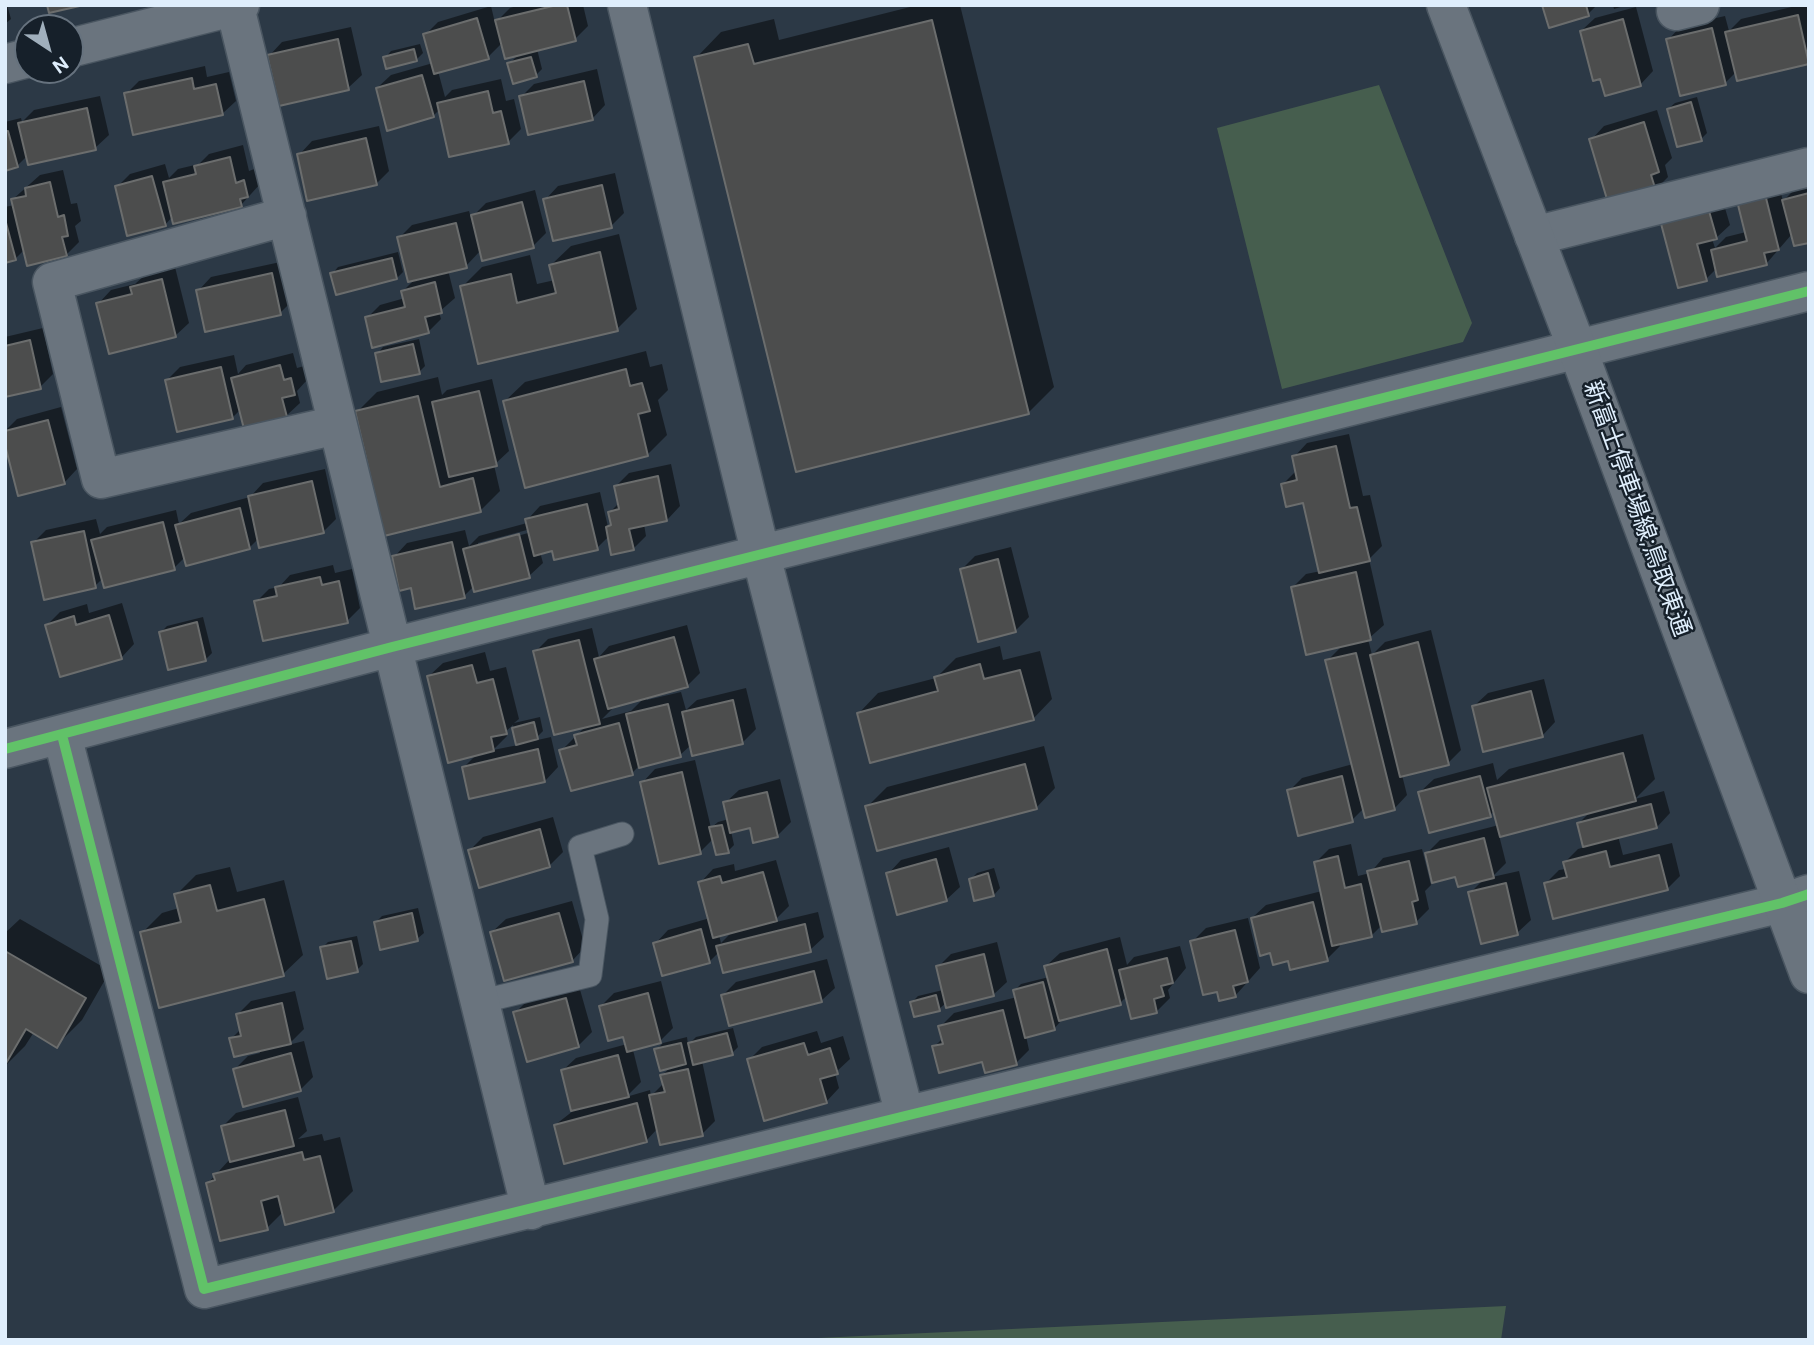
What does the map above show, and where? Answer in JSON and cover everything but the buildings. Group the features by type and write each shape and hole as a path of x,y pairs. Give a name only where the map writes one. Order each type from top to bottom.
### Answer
{"street":[{"path":"627,5 761,555 905,1116"},
{"name":"新富士停車場線;鳥取東通","path":"1446,5 1577,348 1795,899 1809,974"},
{"path":"84,44 237,6 337,425 531,1210"},
{"path":"1534,236 1809,167"},
{"path":"287,216 52,282 101,479 337,425"},
{"path":"5,749 392,647 1809,290"},
{"path":"62,735 204,1289 1795,899"}],"lane":[{"path":"480,1002 590,975 597,919 580,847 622,834"}],"green space":[{"path":"1379,85 1472,323 1463,342 1282,389 1217,128"},
{"path":"1506,1306 1501,1340 775,1340"}],"cycle path":[{"path":"5,749 392,647 1809,291"},
{"path":"62,735 204,1289 1782,903 1809,894"}]}
